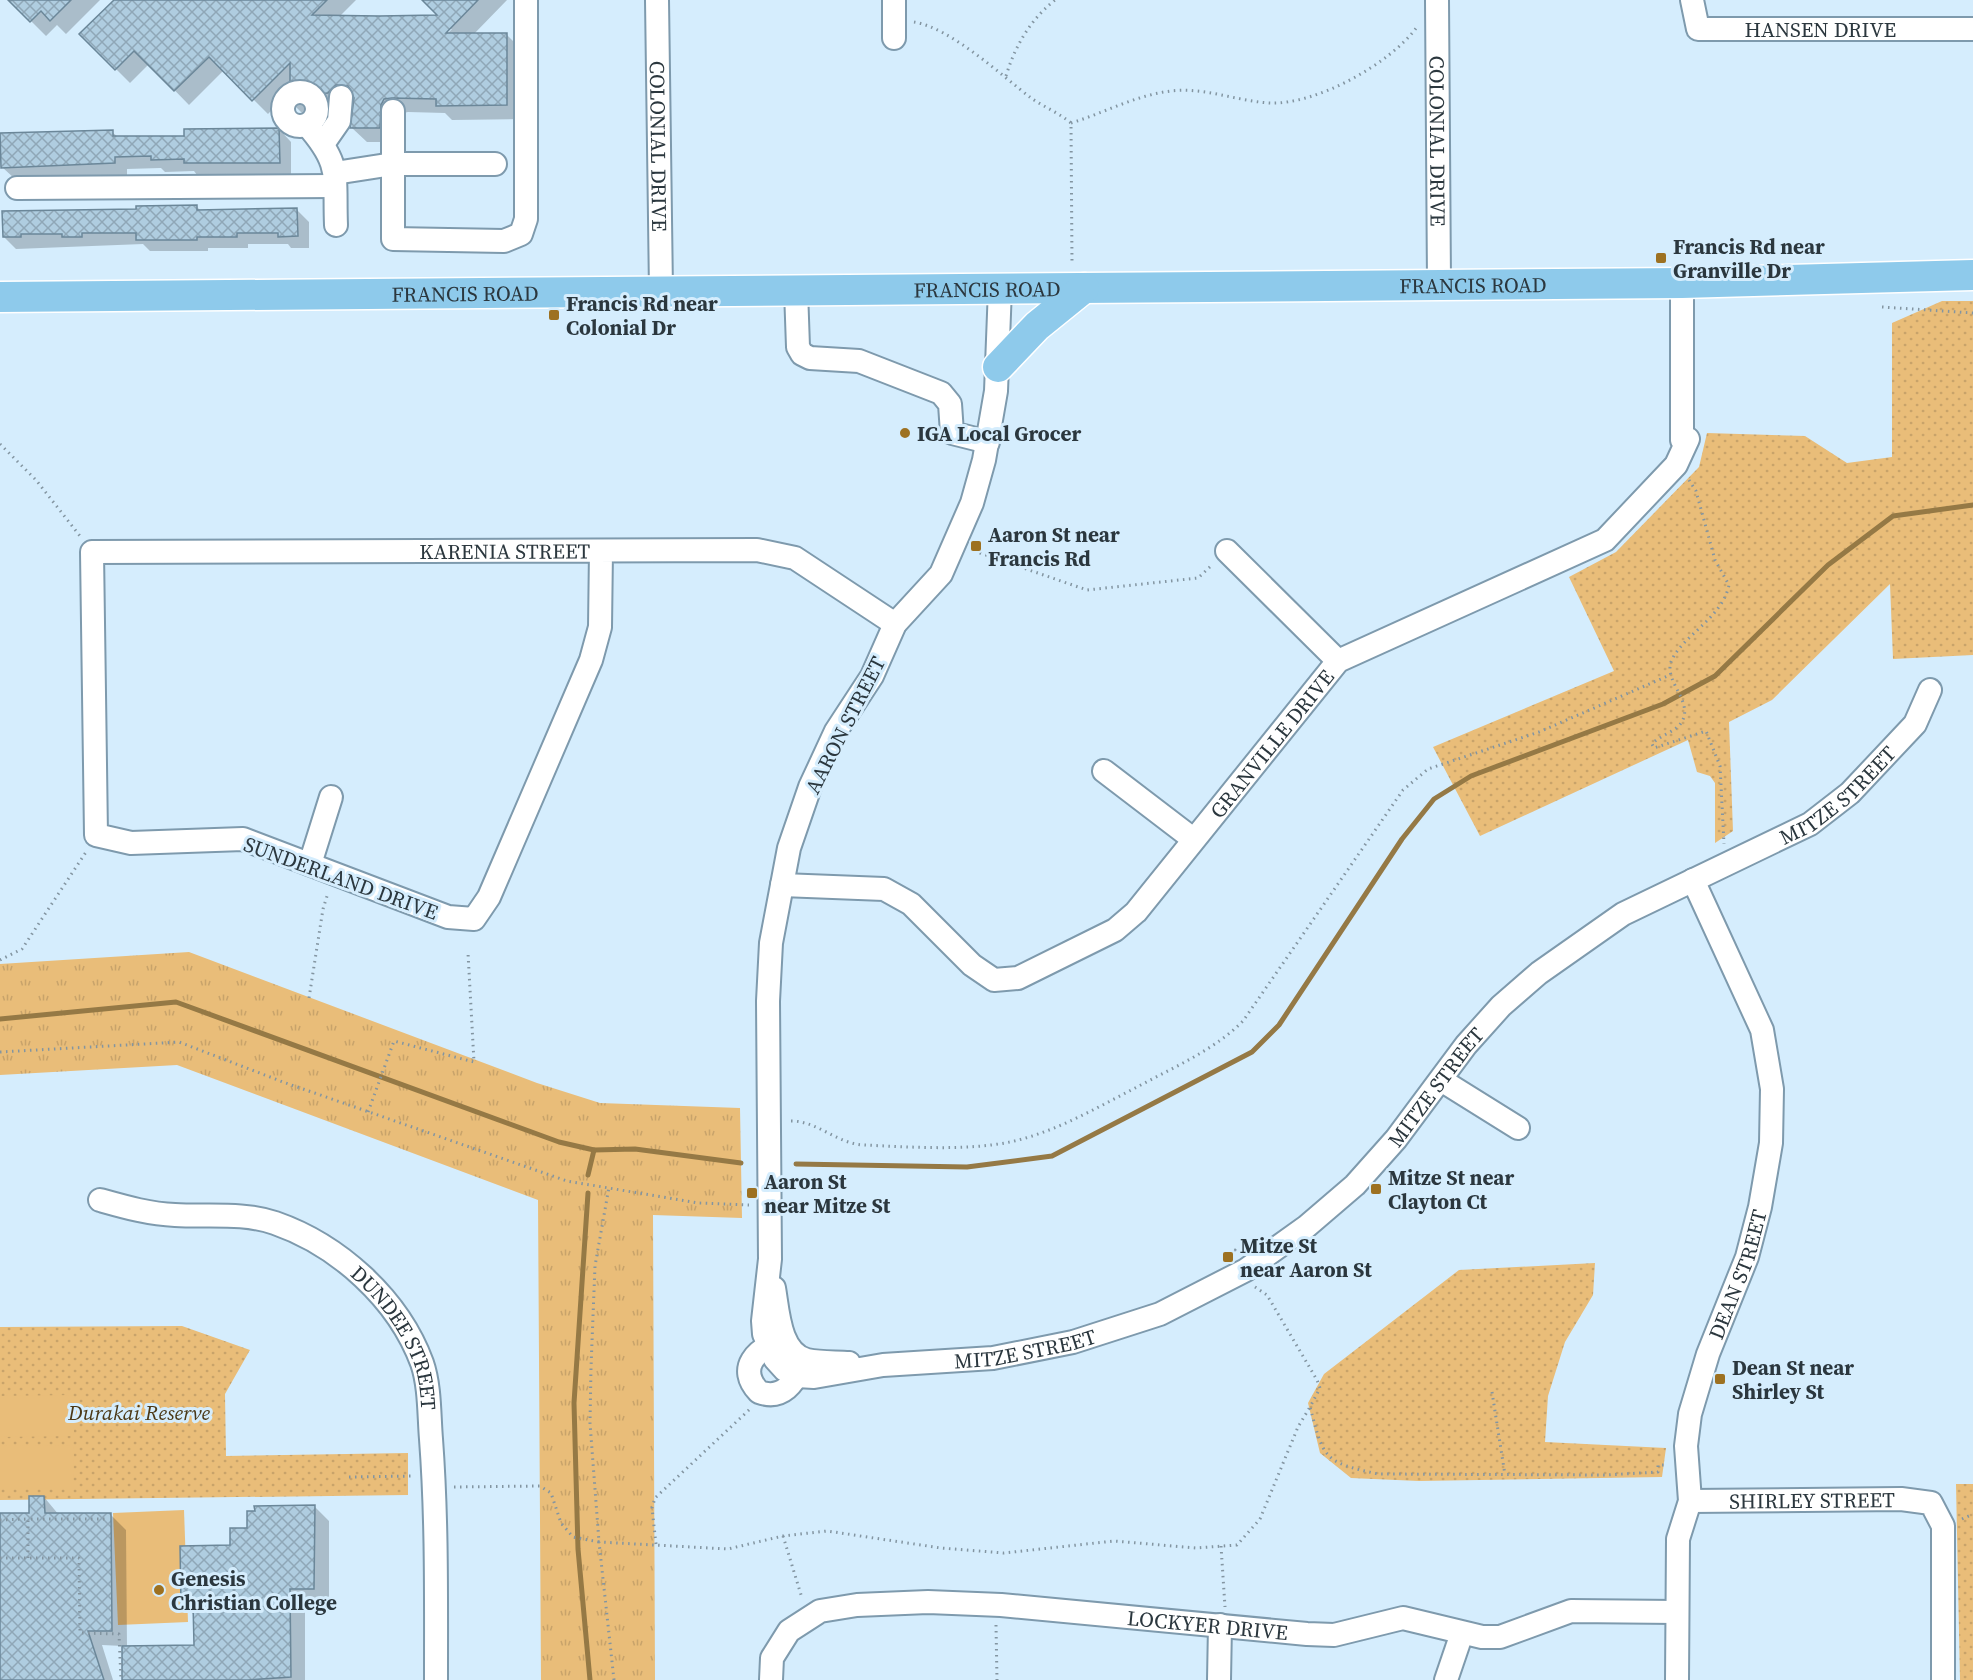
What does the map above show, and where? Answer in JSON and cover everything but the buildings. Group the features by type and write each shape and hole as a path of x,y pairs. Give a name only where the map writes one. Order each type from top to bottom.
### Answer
{"main road":[{"name":"FRANCIS ROAD","path":"0,297 1000,288 1078,275 1439,283 1682,283 1973,275"},
{"path":"998,367 1078,275"}],"street":[{"path":"393,111 393,239 504,241 516,237 525,228 526,0"},
{"name":"COLONIAL DRIVE","path":"657,0 661,291"},
{"name":"COLONIAL DRIVE","path":"1437,0 1439,283"},
{"name":"HANSEN DRIVE","path":"1692,0 1698,29 1973,29"},
{"path":"323,144 339,121 341,98"},
{"path":"307,125 331,156 335,179 336,225"},
{"path":"16,188 335,179 393,164 495,164"},
{"name":"GRANVILLE DRIVE","path":"782,885 885,889 911,904 972,964 994,980 1018,978 1115,930 1136,912 1338,661 1605,540 1676,465 1688,439 1682,440 1682,283"},
{"name":"AARON STREET","path":"787,1355 770,1259 768,1002 771,943 789,848 810,787 836,731 872,676 895,624 941,574 972,503 988,442 998,367 1000,288"},
{"path":"796,290 798,347 804,357 860,361 941,393 950,404 952,433 988,442"},
{"name":"KARENIA STREET","path":"92,552 758,550 795,558 895,624"},
{"name":"SUNDERLAND DRIVE","path":"96,835 131,843 243,839 448,917 474,919 489,897 591,660 600,627 601,551"},
{"path":"1227,551 1338,661"},
{"path":"92,552 96,835"},
{"name":"MITZE STREET","path":"787,1355 814,1377 883,1365 993,1358 1073,1342 1160,1314 1231,1279 1306,1227 1354,1185 1396,1139 1466,1045 1494,1013 1539,972 1623,914 1810,824 1850,793 1914,724 1930,690"},
{"path":"1104,771 1193,839"},
{"path":"310,864 331,797"},
{"name":"DEAN STREET","path":"1677,1680 1678,1539 1690,1501 1686,1446 1690,1414 1708,1354 1747,1257 1760,1207 1771,1143 1772,1089 1762,1030 1693,880"},
{"path":"1441,1080 1518,1128"},
{"name":"DUNDEE STREET","path":"100,1200 155,1213 230,1215 272,1222 314,1239 349,1264 381,1296 422,1363 428,1398 434,1483 436,1680"},
{"path":"755,1354 787,1355 789,1388 773,1395 759,1392 752,1381 750,1367 755,1354"},
{"name":"SHIRLEY STREET","path":"1690,1501 1902,1499 1931,1503 1943,1526 1943,1680"},
{"name":"LOCKYER DRIVE","path":"771,1680 772,1658 789,1631 820,1611 857,1605 928,1602 1001,1605 1334,1635 1403,1618 1417,1619 1462,1633 1500,1637 1571,1611 1677,1612"},
{"path":"1219,1680 1220,1625"},
{"path":"1446,1680 1462,1633"}],"path":[{"path":"1006,76 1012,55 1026,32 1043,10 1056,0"},
{"path":"894,20 929,25 1071,123"},
{"path":"1071,123 1130,100 1170,91 1210,91 1268,103 1304,99 1346,82 1370,67 1402,43 1420,22"},
{"path":"1071,123 1078,275"},
{"path":"1882,307 1973,313"},
{"path":"0,444 36,480 92,552"},
{"path":"1676,465 1695,491 1715,560 1729,585 1727,593 1713,615 1674,657 1670,675 1683,705 1683,721 1652,744 1654,748 1706,731 1720,766 1725,866"},
{"path":"955,544 1087,590 1198,578 1227,551"},
{"path":"791,1121 806,1121 842,1140 860,1145 977,1146 1009,1142 1043,1133 1078,1118 1203,1052 1226,1037 1244,1021 1403,790 1416,777 1428,770 1539,732 1670,675"},
{"path":"0,960 21,949 96,835"},
{"path":"309,998 323,909 336,873"},
{"path":"368,1112 394,1041 474,1062 468,953"},
{"path":"0,1052 179,1042 368,1112 567,1181 698,1203 749,1205"},
{"path":"609,1187 595,1266 590,1423 599,1542 614,1680"},
{"path":"349,1477 465,1485 540,1486 551,1493 561,1523 573,1538 599,1542 728,1549 783,1536 827,1531 941,1548 1004,1552 1114,1540 1196,1548 1237,1545 1260,1519 1298,1427 1320,1388 1267,1295 1253,1283"},
{"path":"656,1544 652,1508 655,1498 750,1409 759,1392"},
{"path":"1492,1392 1505,1475"},
{"path":"1310,1407 1326,1456 1347,1468 1378,1474 1505,1475 1658,1472 1658,1465 1665,1464 1689,1468"},
{"path":"28,1519 28,1558"},
{"path":"0,1520 109,1519"},
{"path":"783,1536 808,1618"},
{"path":"1220,1625 1225,1608 1221,1546"},
{"path":"0,1558 79,1558 81,1634 119,1634 121,1680"},
{"path":"997,1680 995,1626 1001,1605"}],"green space":[{"path":"1942,301 1973,301 1973,655 1893,659 1890,584 1772,700 1729,722 1733,831 1715,843 1715,783 1710,776 1697,772 1688,740 1480,836 1433,747 1614,671 1569,577 1616,552 1699,467 1707,433 1805,436 1847,463 1892,457 1892,323"},
{"path":"189,952 537,1083 600,1103 740,1108 742,1218 653,1215 655,1680 541,1680 538,1200 177,1065 0,1075 0,964"},
{"path":"1595,1263 1593,1295 1565,1342 1548,1396 1545,1442 1666,1448 1662,1477 1419,1481 1351,1478 1320,1453 1308,1403 1324,1374 1459,1270"},
{"name":"Durakai Reserve","path":"182,1326 250,1350 225,1394 226,1456 408,1453 408,1495 0,1500 0,1327"},
{"path":"73,1395 74,1436 0,1437 0,1396"},
{"path":"0,1445 74,1446 73,1487 0,1487"},
{"path":"1956,1484 1973,1484 1973,1680 1960,1680"},
{"path":"184,1510 188,1622 118,1625 113,1513"}],"waterway":[{"path":"796,1164 967,1167 1052,1156 1252,1052 1279,1025 1402,839 1434,799 1471,776 1663,704 1715,676 1828,565 1893,516 1973,505"},
{"path":"0,1019 176,1002 559,1142 594,1150 635,1149 741,1163"},
{"path":"588,1175 594,1150"},
{"path":"588,1193 574,1403 578,1549 590,1680"}],"place":[{"name":"Francis Rd near Granville Dr","path":"1661,258"},
{"name":"Francis Rd near Colonial Dr","path":"554,315"},
{"name":"IGA Local Grocer","path":"905,433"},
{"name":"Aaron St near Francis Rd","path":"976,546"},
{"name":"Mitze St near Clayton Ct","path":"1376,1189"},
{"name":"Aaron St near Mitze St","path":"752,1193"},
{"name":"Mitze St near Aaron St","path":"1228,1257"},
{"name":"Dean St near Shirley St","path":"1720,1379"},
{"name":"Genesis Christian College","path":"159,1590"}]}
